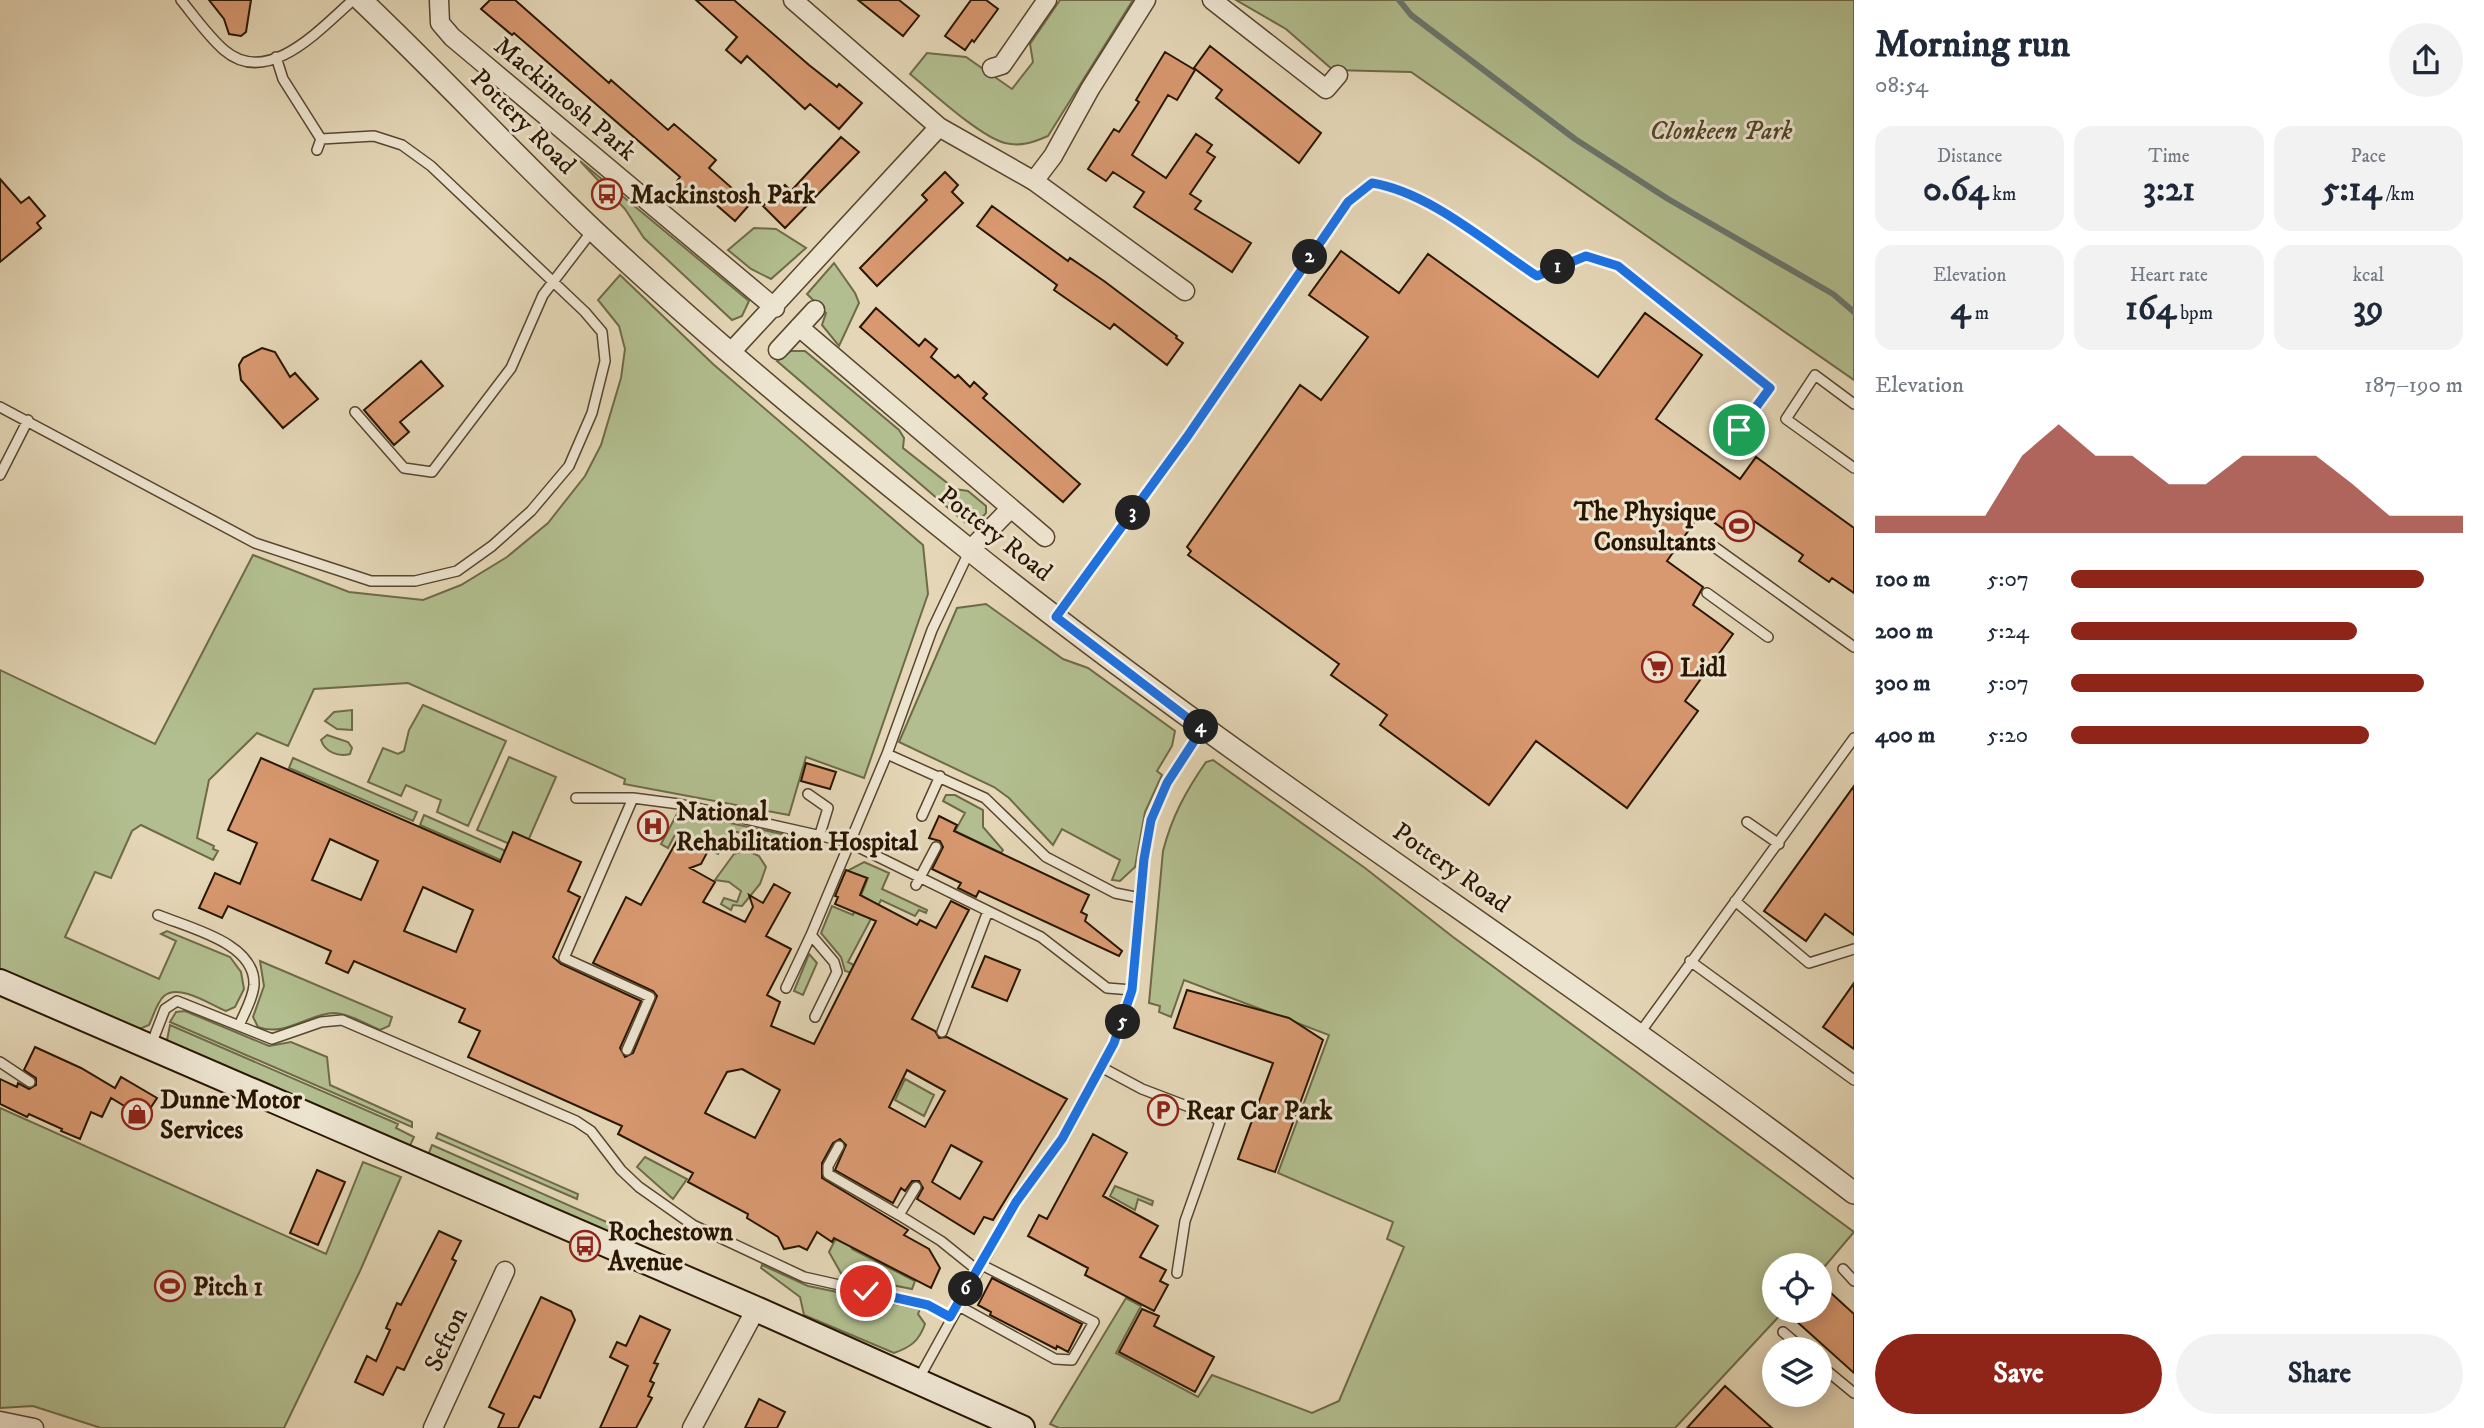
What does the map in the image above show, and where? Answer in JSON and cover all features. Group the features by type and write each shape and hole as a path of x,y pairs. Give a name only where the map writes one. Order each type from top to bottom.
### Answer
{"main road":[{"path":"0,982 756,1308 1022,1428"}],"street":[{"name":"Pottery Road","path":"361,0 593,230 731,352 970,551 1202,729 1415,874 1854,1193"},
{"name":"Mackintosh Park","path":"439,0 440,23 452,37 775,308"},
{"path":"793,0 939,127 1034,181 1185,291"},
{"path":"992,68 1002,65 1047,0"},
{"path":"1034,181 1053,156 1090,89 1146,0"},
{"path":"1212,0 1326,89 1338,75"},
{"path":"731,352 775,308 939,127"},
{"path":"778,350 815,310"},
{"path":"799,327 893,404 1045,537"},
{"path":"970,551 1010,509"},
{"name":"Sefton","path":"433,1428 505,1271"},
{"path":"692,1428 756,1308"},
{"path":"0,1421 34,1428"}],"lane":[{"path":"181,0 223,49 239,60 257,65 309,39 353,0"},
{"path":"276,57 283,79 321,139"},
{"path":"0,407 255,543 371,581 415,581 457,571 531,511 569,466 592,413 606,361 602,332 553,281 431,166 402,145 374,136 321,139"},
{"path":"317,150 321,139"},
{"path":"1056,617 1187,437 1348,202 1372,183 1395,187 1420,198 1537,276 1586,256 1618,266 1770,388 1739,430"},
{"path":"355,412 404,468 432,472 511,368 522,338 553,281 593,230"},
{"path":"1854,404 1815,375 1786,419 1854,468"},
{"path":"0,475 28,420"},
{"path":"1713,546 1854,646"},
{"path":"786,988 887,754 932,630 970,551"},
{"path":"1707,593 1768,637"},
{"path":"917,1381 1016,1202 1062,1139 1125,1019 1132,990 1140,898 1151,820 1167,783 1202,729"},
{"path":"1637,1037 1854,738"},
{"path":"887,754 985,798 1009,829 1039,852 1072,866 1115,893 1140,898"},
{"path":"922,817 940,776"},
{"path":"808,794 828,808 820,834"},
{"path":"576,798 658,800 848,842 918,882 988,911 1041,937 1107,988 1132,990"},
{"path":"627,1050 650,997 564,958 633,798"},
{"path":"1747,822 1779,844"},
{"path":"918,882 936,847"},
{"path":"1735,901 1809,962 1854,949"},
{"path":"942,1032 988,911"},
{"path":"158,915 232,947 246,960 254,987 239,1026"},
{"path":"811,935 834,962 837,972 816,1017"},
{"path":"1690,961 1854,1080"},
{"path":"150,1047 165,1009 177,1001 272,1039 320,1022 342,1020 414,1047 576,1121 591,1131 621,1170 649,1195 673,1214 717,1239 804,1277 928,1305 950,1317"},
{"path":"0,1062 30,1082"},
{"path":"1101,1067 1142,1089 1213,1116 1220,1122 1185,1222 1177,1273"},
{"path":"839,1146 828,1166 828,1174 899,1215 979,1267 1094,1322 1072,1360 1055,1359 1014,1340 957,1305"},
{"path":"899,1215 916,1187"},
{"path":"717,1239 722,1225"},
{"path":"1843,1269 1854,1281"},
{"path":"1783,1332 1789,1337"},
{"path":"1832,1375 1854,1393"}],"green space":[{"path":"1060,0 1133,0 1048,136 1022,144 994,139 956,113 910,74 927,53 966,57 1012,89 1033,62 1030,44"},
{"name":"Clonkeen Park","path":"1236,0 1854,0 1854,380 1411,72 1333,70 1286,29"},
{"path":"580,161 749,301 742,316 732,320 644,238 625,209"},
{"path":"754,228 776,229 806,248 771,279 751,269 728,250"},
{"path":"834,263 859,303 839,346 822,325 826,313 807,294"},
{"path":"620,275 713,364 923,545 928,594 864,778 806,757 789,815 624,784 625,779 408,683 314,689 288,746 257,733 209,780 197,838 214,846 213,849 218,851 213,860 141,825 132,831 111,878 95,872 65,937 159,979 176,941 161,934 167,931 230,957 241,972 244,989 235,1007 226,1011 186,993 170,993 159,1002 149,1025 137,1030 0,970 0,670 155,744 253,555 349,592 423,600 461,585 507,557 548,523 585,476 601,445 621,378 625,349 619,326 598,300"},
{"path":"791,351 805,351 899,430 904,438 903,448 955,489 968,491 986,506 986,513 980,520 967,524 777,361"},
{"path":"986,604 1063,659 1088,668 1175,731 1172,746 1157,771 1162,775 1145,812 1135,867 1120,881 1112,880 1120,860 1062,829 1053,845 1009,798 994,787 899,742 957,608"},
{"path":"423,705 506,741 468,826 437,812 441,800 406,785 401,796 368,782 383,748 398,754 404,751 409,730"},
{"path":"352,710 352,730 337,729 325,721 334,712"},
{"path":"327,735 348,742 352,748 350,754 337,754 329,750 321,740"},
{"path":"509,757 556,777 524,850 477,830"},
{"path":"293,758 417,812 413,821 289,768"},
{"path":"1213,760 1365,868 1453,937 1854,1232 1832,1258 1832,1253 1762,1253 1762,1323 1773,1323 1675,1428 1059,1428 1050,1424 1126,1298 1141,1306 1116,1353 1198,1397 1212,1375 1312,1413 1339,1401 1404,1247 1387,1239 1393,1222 1278,1173 1329,1035 1184,980 1171,1017 1159,1012 1160,1006 1149,1003 1163,851 1175,815 1206,762"},
{"path":"946,795 955,795 983,810 983,827 1003,850 1001,853 955,831 965,813 943,801"},
{"path":"678,812 810,840 809,848 732,831 718,854 710,850 711,847 678,829 668,848 661,844"},
{"path":"424,815 515,855 512,865 420,825"},
{"path":"746,850 759,856 766,867 760,884 742,906 733,905 731,910 721,904 724,898 737,902 741,891 729,882 715,880 734,854"},
{"path":"864,862 889,873 882,889 927,910 926,913 919,910 915,916 881,900 848,962 872,975 871,978 845,971 841,957 821,933 832,906 853,915 868,878 847,871"},
{"path":"809,954 817,963 803,995 794,991"},
{"path":"260,961 392,1017 389,1026 380,1030 351,1017 333,1013 277,1029 258,1027 253,1017 264,986"},
{"path":"185,1011 269,1046 291,1042 327,1057 330,1085 412,1122 412,1127 170,1022 176,1012"},
{"path":"170,1025 398,1124 396,1128 414,1137 408,1150 175,1047 167,1040"},
{"path":"905,1079 934,1095 924,1116 895,1100"},
{"name":"Pitch 1","path":"0,1108 326,1254 363,1162 401,1177 360,1271 284,1428 101,1428 33,1406 0,1408"},
{"path":"438,1133 578,1194 577,1199 436,1138"},
{"path":"432,1145 627,1231 622,1232 619,1241 427,1158"},
{"path":"645,1157 687,1179 673,1199 637,1167"},
{"path":"1115,1186 1153,1201 1152,1205 1138,1199 1135,1210 1110,1196"},
{"path":"842,1237 849,1241 852,1249 915,1281 912,1289 842,1275 829,1252 835,1240"},
{"path":"762,1265 808,1286 920,1309 918,1314 925,1324 914,1343 894,1353 804,1315 800,1297 761,1268"}],"building":[{"path":"209,0 251,0 246,32 241,36 229,34 224,19"},
{"path":"490,0 515,0 609,83 611,80 668,130 674,124 716,160 709,168 750,204 735,221 698,189 693,195 677,181 680,177 514,33 512,35 481,9"},
{"path":"696,0 734,0 809,65 862,103 839,129 810,104 805,109 747,56 741,63 726,50 737,37"},
{"path":"858,0 899,0 919,16 903,36"},
{"path":"971,0 986,0 998,9 965,50 945,36"},
{"path":"1210,46 1321,133 1299,163 1216,98 1222,90 1194,68"},
{"path":"1165,52 1195,70 1177,100 1168,95 1132,155 1166,178 1196,134 1212,145 1207,152 1215,157 1190,194 1201,201 1195,209 1251,243 1232,272 1134,207 1144,192 1113,172 1106,181 1088,169 1114,129 1119,132 1139,102 1136,100"},
{"path":"841,137 859,152 785,228 763,206 785,185 791,191"},
{"path":"945,172 958,185 952,192 963,203 877,286 860,268 927,200 922,195"},
{"path":"0,179 21,203 29,197 45,216 37,223 41,228 0,262"},
{"path":"992,206 1068,261 1070,258 1104,281 1177,336 1183,343 1167,365 1114,324 1110,329 1054,290 1057,285 977,226"},
{"path":"1341,251 1399,293 1428,254 1598,377 1645,313 1702,355 1656,419 1740,479 1756,457 1854,528 1854,593 1832,578 1829,582 1799,561 1803,555 1751,519 1737,539 1701,513 1667,561 1703,587 1693,605 1733,634 1685,701 1698,711 1627,808 1536,741 1489,805 1380,725 1387,715 1331,675 1339,664 1188,555 1191,551 1187,547 1300,385 1321,400 1368,337 1309,295"},
{"path":"876,308 919,346 925,339 937,349 931,357 955,378 958,375 970,387 974,382 987,394 983,398 1080,484 1063,502 860,327"},
{"path":"262,348 275,352 290,377 295,373 318,399 283,428 241,380 239,365 243,358"},
{"path":"421,361 443,386 400,422 409,432 394,445 364,410"},
{"path":"261,758 500,862 513,832 581,862 568,891 580,897 553,957 561,964 641,1001 620,1048 625,1057 633,1053 657,996 653,991 593,963 626,897 641,905 680,835 709,849 701,864 690,868 715,882 703,902 745,922 753,907 749,895 763,903 774,884 790,893 766,936 791,949 767,995 780,1002 771,1026 814,1044 876,921 835,904 838,897 835,896 846,870 867,878 860,895 917,925 920,920 936,928 951,901 969,910 912,1019 935,1031 939,1038 947,1037 1067,1099 993,1220 984,1217 974,1234 917,1199 923,1188 919,1181 912,1181 905,1191 901,1188 893,1203 835,1170 846,1145 840,1139 833,1143 822,1163 822,1178 908,1230 904,1235 929,1249 940,1268 931,1288 834,1238 832,1242 817,1232 807,1250 799,1246 784,1249 778,1237 747,1218 748,1214 688,1182 693,1173 618,1134 622,1126 468,1057 480,1031 459,1022 465,1009 354,961 348,973 326,963 331,951 228,906 222,918 199,908 215,873 240,884 257,843 228,830","holes":["330,839 378,861 361,900 312,880","423,887 473,910 456,952 404,931","742,1069 780,1090 755,1138 705,1113 727,1072","907,1070 945,1091 925,1127 889,1107","951,1145 982,1162 960,1199 932,1182"]},
{"path":"806,763 836,772 830,789 801,781"},
{"path":"1854,786 1854,935 1825,914 1806,941 1764,911"},
{"path":"939,816 957,825 954,831 1089,895 1081,912 1087,915 1085,921 1122,951 1119,956 979,891 976,897 958,888 961,883 932,869 943,847 940,841 929,838"},
{"path":"985,956 1020,970 1007,1001 972,987"},
{"path":"1854,983 1854,1049 1823,1027"},
{"path":"1187,990 1289,1018 1323,1040 1275,1172 1238,1159 1273,1063 1174,1028"},
{"path":"35,1047 81,1068 115,1088 121,1077 157,1098 144,1118 111,1098 102,1117 91,1112 80,1139 29,1114 27,1117 0,1104 0,1079 29,1089 36,1085 36,1078 24,1070"},
{"path":"1093,1134 1127,1153 1103,1196 1158,1226 1140,1257 1166,1270 1160,1281 1168,1285 1154,1311 1085,1275 1088,1268 1028,1236 1039,1215 1047,1219"},
{"path":"317,1170 345,1182 318,1245 290,1233"},
{"path":"439,1231 461,1241 452,1259 456,1261 404,1370 397,1367 383,1395 355,1382 367,1356 376,1361 390,1330 386,1328 397,1303 401,1305"},
{"path":"992,1278 1082,1324 1068,1352 1057,1346 1056,1349 990,1315 991,1312 978,1305"},
{"path":"1832,1294 1854,1314 1854,1373 1832,1353 1832,1337 1814,1337 1798,1323 1832,1323"},
{"path":"541,1297 571,1311 575,1320 540,1398 534,1396 518,1428 498,1428 504,1414 489,1407"},
{"path":"1142,1309 1159,1316 1154,1326 1214,1357 1195,1392 1119,1352"},
{"path":"640,1316 670,1330 654,1363 658,1364 650,1381 654,1383 648,1396 652,1398 636,1428 600,1428 628,1366 610,1357 617,1342 626,1346"},
{"path":"1725,1386 1772,1428 1687,1428"},
{"path":"759,1399 785,1412 777,1428 745,1428"}],"waterway":[{"path":"1399,0 1411,15 1575,139 1668,199 1833,294 1854,312"}],"place":[{"name":"Mackinstosh Park","path":"607,194"},
{"name":"The Physique Consultants","path":"1739,526"},
{"name":"Lidl","path":"1657,667"},
{"name":"National Rehabilitation Hospital","path":"653,826"},
{"name":"Rear Car Park","path":"1163,1110"},
{"name":"Dunne Motor Services","path":"137,1114"},
{"name":"Rochestown Avenue","path":"585,1246"},
{"name":"Pitch 1","path":"170,1286"}],"route":[{"path":"866,1291 928,1305 950,1317 1016,1202 1062,1139 1125,1019 1132,990 1144,859 1151,820 1175,768 1202,729 1056,617 1187,437 1348,202 1372,183 1395,187 1420,198 1537,276 1586,256 1618,266 1770,388 1739,430"}]}
